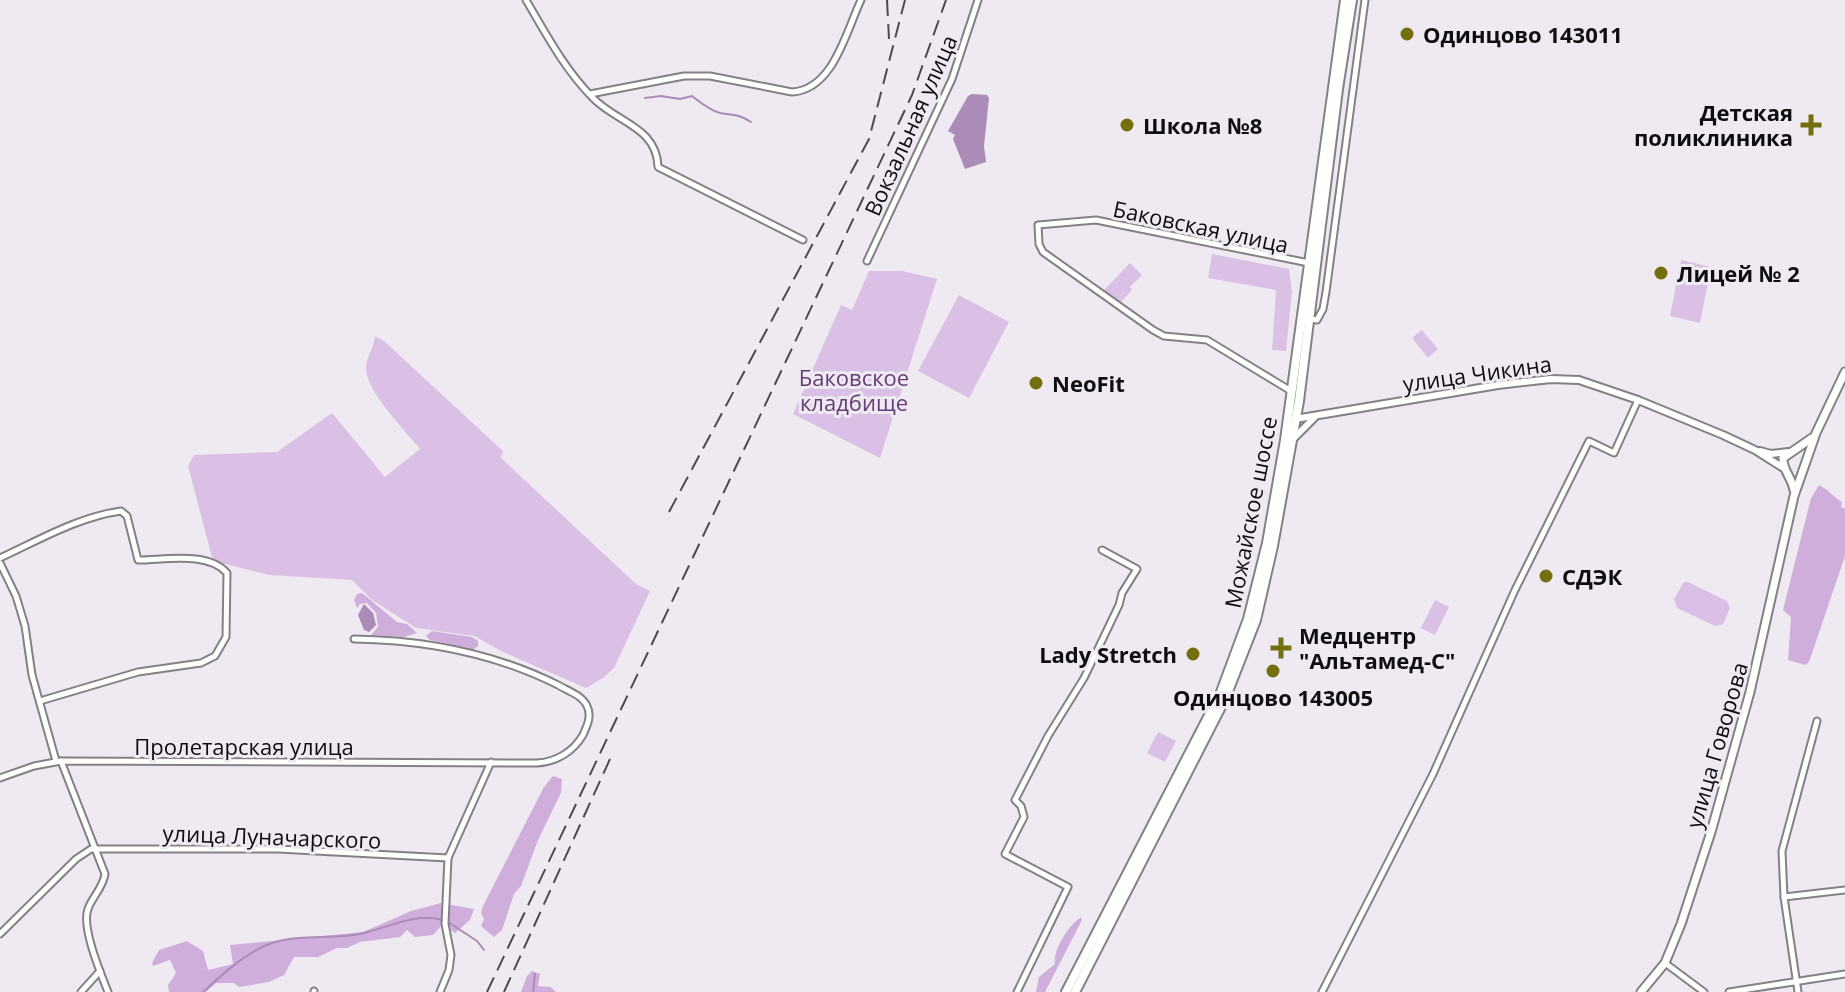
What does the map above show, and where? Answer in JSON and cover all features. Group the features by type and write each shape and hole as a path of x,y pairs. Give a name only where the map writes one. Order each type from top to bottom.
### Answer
{"main road":[{"name":"Можайское шоссе","path":"1075,992 1243,659 1264,587 1292,442 1291,391 1345,0"},
{"name":"Можайское шоссе","path":"1066,992 1197,740 1236,656 1267,543 1314,320 1331,142 1352,0"},
{"name":"улица Говорова","path":"1641,992 1665,963 1711,832 1750,692 1794,496 1816,433 1845,372"},
{"name":"улица Говорова","path":"1794,496 1793,483 1783,458 1803,446 1816,433"},
{"path":"1786,470 1795,473 1804,465 1802,455 1790,452"}],"street":[{"path":"526,0 558,54 589,94 650,140 657,151 660,169 725,198 803,240"},
{"path":"589,94 684,76 710,76 805,92 822,79 832,64 861,0"},
{"name":"Вокзальная улица","path":"867,261 952,79 978,0"},
{"path":"1314,320 1323,309 1329,275 1365,0"},
{"name":"Баковская улица","path":"1291,391 1207,340 1164,336 1153,330 1043,252 1039,244 1038,225 1096,220 1310,263"},
{"name":"улица Чикина","path":"1292,419 1497,385 1551,379 1583,381 1638,400 1755,450 1771,454 1790,452"},
{"path":"1322,992 1420,799 1515,590 1589,441 1614,453 1638,400"},
{"path":"1292,442 1301,429 1317,416"},
{"name":"улица Чикина","path":"1755,450 1786,470"},
{"path":"40,701 138,672 201,663 215,656 226,637 227,573 224,568 195,559 138,560 127,516 121,511 99,514 78,522 0,561 25,626 27,652 40,701 58,761 104,870 105,879 86,913 88,931 108,992"},
{"path":"1017,992 1068,887 1005,854 1024,817 1024,811 1015,800 1048,736 1084,678 1122,593 1137,569 1102,550"},
{"name":"Пролетарская улица","path":"0,778 58,761 537,763 560,757 574,747 587,727 589,717 581,697 528,670 421,642 354,639"},
{"path":"1798,992 1784,897 1782,851 1817,721"},
{"path":"440,992 451,963 445,924 448,858 491,762"},
{"path":"0,934 76,859 84,852 95,849"},
{"name":"улица Луначарского","path":"95,849 278,849 448,858"},
{"path":"1784,897 1845,890"},
{"path":"1665,963 1704,992"},
{"path":"81,992 101,971"},
{"path":"1729,992 1845,974"}],"green space":[{"path":"1212,254 1289,269 1292,291 1286,351 1272,350 1276,290 1208,278"},
{"path":"1681,260 1711,267 1700,323 1670,316"},
{"path":"1130,263 1142,275 1121,302 1104,290"},
{"name":"Баковское кладбище","path":"869,271 902,271 937,279 880,458 793,414 841,305 852,310"},
{"path":"959,295 1009,322 969,398 918,371"},
{"path":"1422,330 1438,349 1428,358 1412,338"},
{"path":"375,336 503,451 501,458 636,584 650,591 614,668 603,678 586,688 474,636 416,628 372,600 352,580 269,575 213,561 188,466 194,455 277,452 332,413 385,477 420,449 378,398 367,376 366,366"},
{"path":"1684,582 1727,601 1730,608 1723,624 1715,626 1677,608 1674,599"},
{"path":"1435,600 1449,607 1435,635 1421,628"},
{"path":"1158,732 1176,741 1165,762 1147,753"}],"shaded area":[{"path":"972,94 987,95 989,98 984,146 986,162 965,169 953,139 955,135 948,131"},
{"path":"1819,485 1842,502 1841,507 1845,509 1845,556 1809,662 1805,665 1788,660 1791,617 1783,610 1811,498"},
{"path":"362,593 397,622 407,624 417,633 404,637 371,635 378,627 376,613 367,603 357,608 354,600 357,594"},
{"path":"364,604 373,613 376,625 369,632 364,630 358,615"},
{"path":"432,631 472,637 478,641 478,646 473,650 430,640 426,636"},
{"path":"553,776 562,779 561,793 538,840 521,886 514,894 502,930 494,937 481,926 483,906 544,787"},
{"path":"441,903 442,925 433,935 415,937 407,930 400,937 360,942 318,957 294,957 284,975 269,982 239,987 234,983 216,983 206,992 169,992 168,985 176,973 170,960 153,966 152,963 159,950 187,941 203,951 208,970 233,964 230,945 363,932 411,911"},
{"path":"448,906 474,909 470,920 455,933 448,928"},
{"path":"1081,917 1045,992 1036,992 1039,977 1055,964 1063,938"},
{"path":"532,971 540,974 538,986 551,987 556,992 521,992"}],"waterway":[{"path":"645,98 661,96 680,99 692,96 716,112 739,116 751,122"},
{"path":"203,992 229,969 268,944 300,938 353,935 413,919 442,920"},
{"path":"448,922 477,941 484,950"},
{"path":"533,992 535,974"}],"railway":[{"path":"887,0 889,39"},
{"path":"669,512 869,139 905,0"},
{"path":"487,992 912,95 946,0"},
{"path":"504,992 610,759"}],"place":[{"name":"Одинцово 143011","path":"1407,34"},
{"name":"Школа №8","path":"1127,125"},
{"name":"Детская поликлиника","path":"1811,125"},
{"name":"Лицей № 2","path":"1661,273"},
{"name":"NeoFit","path":"1036,383"},
{"name":"СДЭК","path":"1546,576"},
{"name":"Медцентр \"Альтамед-С\"","path":"1281,648"},
{"name":"Lady Stretch","path":"1193,654"},
{"name":"Одинцово 143005","path":"1273,671"}]}
